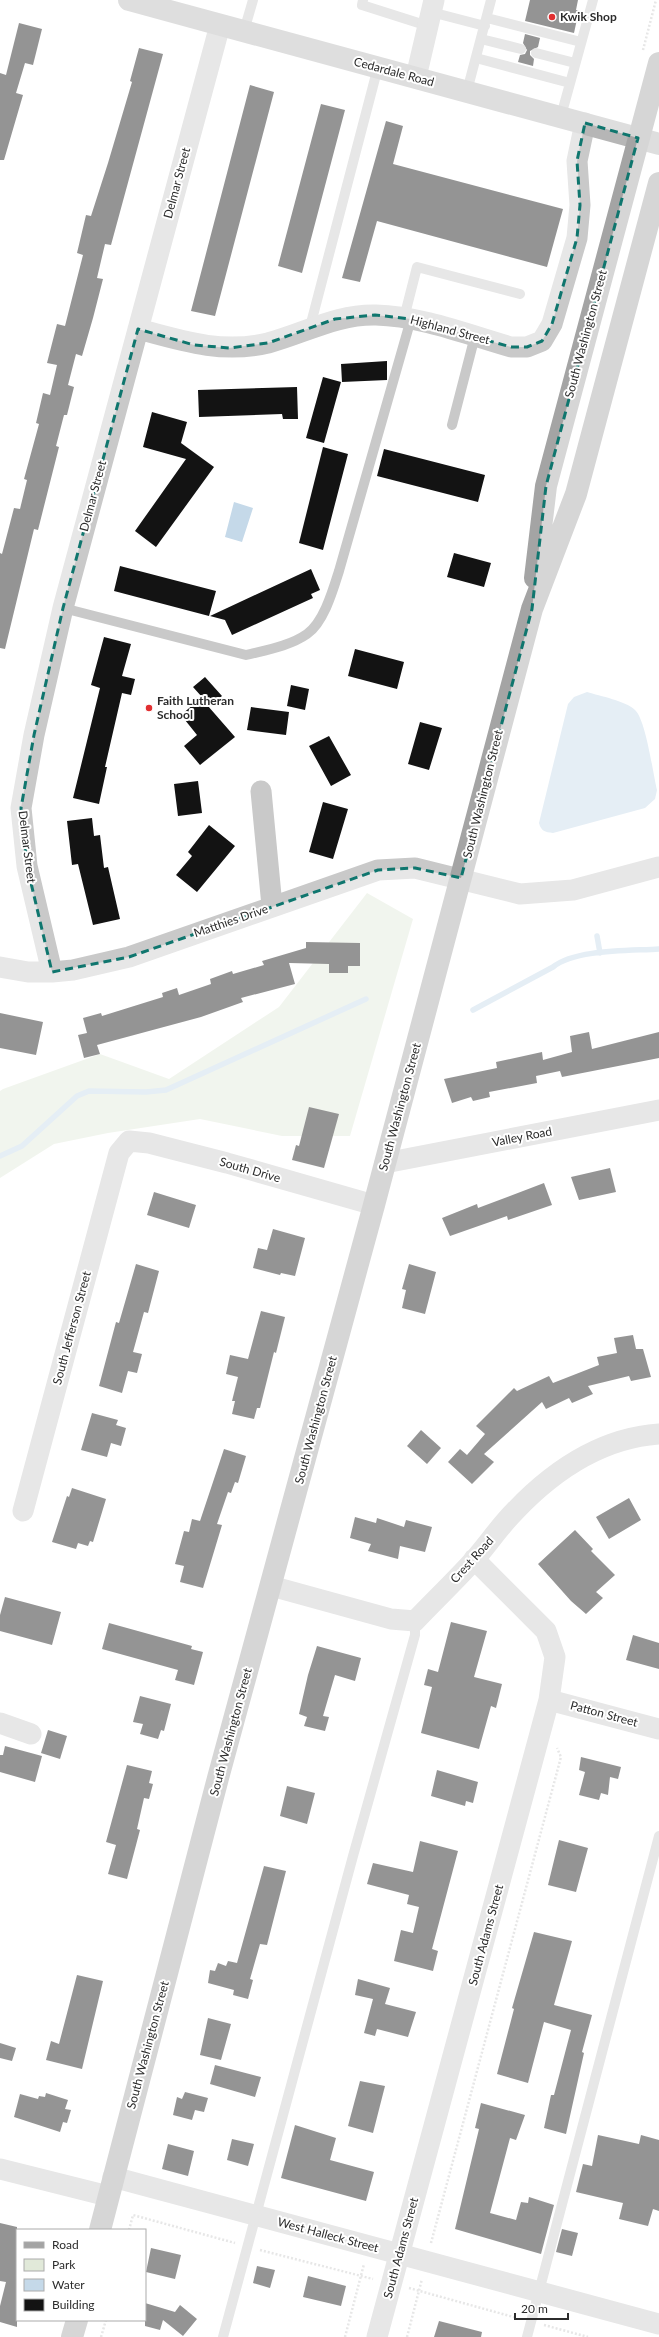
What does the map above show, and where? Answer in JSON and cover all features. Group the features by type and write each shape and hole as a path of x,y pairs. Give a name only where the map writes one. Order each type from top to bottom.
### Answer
{"main road":[{"name":"South Washington Street","path":"532,609 546,486 659,63"},
{"name":"South Washington Street","path":"100,2229 532,609 576,494 659,183"},
{"path":"72,2337 77,2321"}],"street":[{"name":"Cedardale Road","path":"129,0 561,116 659,144"},
{"path":"416,77 431,13"},
{"name":"Delmar Street","path":"52,972 27,866 21,808 34,735 63,608 220,25"},
{"name":"Highland Street","path":"138,329 194,345 229,348 268,342 335,319 376,315 408,319 512,347 527,347 542,341 552,324 577,238 580,205 577,161 585,123"},
{"path":"262,791 272,906"},
{"name":"Matthies Drive","path":"0,967 28,972 52,972 73,970 129,957 378,870 416,868 461,878 520,894 546,894 573,890 659,867"},
{"name":"Valley Road","path":"385,1164 659,1110"},
{"name":"South Drive","path":"125,1146 129,1141 149,1143 227,1163 374,1205"},
{"name":"South Jefferson Street","path":"23,1512 119,1153 125,1146"},
{"name":"Crest Road","path":"415,1621 474,1559 515,1511 544,1483 572,1461 606,1445 643,1435 659,1434"},
{"name":"South Adams Street","path":"377,2337 550,1700 555,1656 546,1632 474,1559"},
{"path":"271,1586 391,1619 415,1621"},
{"name":"Patton Street","path":"550,1700 659,1729"},
{"path":"0,1723 31,1734"},
{"name":"West Halleck Street","path":"0,2169 111,2187 256,2215 399,2255 659,2324"}],"lane":[{"path":"244,31 253,0"},
{"path":"363,0 362,5 431,13 486,22 581,42"},
{"path":"467,91 491,0"},
{"path":"561,116 593,0"},
{"path":"481,39 521,49"},
{"path":"536,53 575,63"},
{"path":"476,58 570,83"},
{"path":"310,327 378,67"},
{"path":"63,608 246,655 276,648 308,634 327,608 337,579 408,319 417,267 520,294"},
{"path":"452,425 475,336"},
{"path":"223,2337 351,1864 415,1635 415,1621"},
{"path":"527,2337 659,1836"}],"path":[{"path":"407,2337 561,1757 555,1741"},
{"path":"129,2229 133,2216 588,2337"},
{"path":"345,2337 370,2247"},
{"path":"101,2337 106,2321"}],"highlighted area":[{"path":"585,123 638,138 546,486 532,609 461,878 415,868 378,870 129,957 52,972 27,866 21,808 34,735 63,608 138,329 194,345 229,348 268,343 335,319 375,315 411,319 511,347 527,347 542,341 552,324 577,238 580,205 577,161"}],"green space":[{"path":"367,893 413,919 350,1136 282,1136 200,1119 108,1133 54,1144 0,1178 0,1091 100,1054 169,1079 279,1007"}],"water":[{"path":"234,502 253,508 242,542 225,537"},
{"path":"587,692 626,704 635,710 639,716 643,724 649,748 657,790 655,799 645,808 553,833 544,831 539,823 568,704 574,697"}],"building":[{"name":"Kwik Shop","path":"530,0 578,0 576,10 579,10 574,33 525,21"},
{"path":"19,23 42,29 33,65 25,63 16,93 23,95 4,160 0,160 0,73 6,75"},
{"path":"525,34 540,38 538,47 530,51 530,55 534,59 533,66 518,62 520,55 525,54 527,50 523,43"},
{"path":"139,48 163,54 111,245 105,244 97,278 103,279 82,356 76,354 68,385 74,387 67,415 64,415 56,446 59,447 38,530 34,529 5,649 0,648 0,553 2,554 14,508 20,509 27,480 24,479 39,424 36,423 43,393 50,395 57,365 47,363 57,324 65,326 83,255 77,253 86,215 91,216 108,163 132,82 130,81"},
{"path":"250,85 274,92 215,316 191,311"},
{"path":"321,104 345,110 302,273 278,266"},
{"path":"386,121 403,126 393,164 563,209 547,267 377,221 360,282 342,278"},
{"path":"387,361 387,380 342,382 341,364"},
{"path":"323,377 341,382 324,443 306,438"},
{"path":"297,387 298,419 283,419 282,414 199,417 198,390"},
{"path":"152,412 187,422 181,443 214,467 156,547 135,531 186,459 143,447"},
{"path":"323,447 348,454 323,550 299,543"},
{"path":"384,449 485,475 478,502 377,476"},
{"path":"454,553 491,563 484,587 447,577"},
{"path":"120,566 216,591 209,616 114,591"},
{"path":"311,569 320,590 311,594 313,598 232,635 225,620 210,616"},
{"path":"104,637 131,644 122,676 135,679 131,695 122,693 105,767 107,767 99,804 73,798 100,688 91,685"},
{"path":"355,649 404,662 397,689 348,676"},
{"path":"205,677 222,696 210,706 193,687"},
{"path":"291,685 309,689 305,710 287,706"},
{"path":"201,698 235,737 200,765 184,746 197,735 181,715"},
{"path":"251,707 289,712 286,735 247,730"},
{"path":"420,722 442,728 429,770 408,764"},
{"path":"329,736 351,775 331,786 309,746"},
{"path":"198,781 202,813 178,816 174,784"},
{"path":"323,802 348,809 333,859 309,852"},
{"path":"92,818 94,836 100,835 104,868 108,867 120,919 93,925 78,864 72,865 67,821"},
{"path":"209,825 235,846 197,892 176,875 192,856 188,852"},
{"path":"306,942 360,943 360,966 348,966 348,973 329,973 329,964 289,963 295,984 241,998 243,1002 201,1017 97,1045 100,1054 84,1058 78,1035 87,1033 83,1018 101,1013 102,1016 163,997 162,993 177,988 179,995 211,984 210,979 232,971 233,974 264,965 262,961 306,948"},
{"path":"0,1013 43,1022 36,1055 0,1048"},
{"path":"589,1032 592,1049 659,1032 659,1058 562,1077 560,1071 536,1076 537,1083 489,1092 490,1097 473,1101 471,1097 452,1103 444,1079 497,1068 496,1062 542,1052 543,1060 572,1052 570,1036"},
{"path":"309,1107 339,1114 324,1168 292,1160 296,1145 299,1146"},
{"path":"610,1168 616,1192 579,1200 571,1177"},
{"path":"544,1183 552,1205 508,1220 507,1216 450,1236 442,1218 477,1204 478,1208"},
{"path":"154,1192 196,1205 189,1228 147,1215"},
{"path":"273,1229 305,1238 295,1276 281,1273 280,1275 253,1268 258,1248 267,1250"},
{"path":"136,1264 159,1271 148,1313 144,1312 133,1352 142,1354 137,1373 128,1371 122,1393 99,1386 116,1322 119,1323"},
{"path":"409,1264 436,1272 425,1314 402,1308 406,1290 402,1289"},
{"path":"261,1311 285,1317 276,1353 274,1352 260,1408 257,1408 254,1419 232,1414 235,1401 232,1401 238,1377 226,1374 230,1355 248,1359"},
{"path":"633,1335 636,1349 643,1349 651,1377 631,1381 629,1376 588,1386 593,1394 572,1403 569,1398 546,1409 542,1402 484,1454 494,1462 472,1484 448,1462 460,1449 467,1455 485,1434 476,1426 514,1388 517,1391 549,1376 553,1383 599,1365 597,1357 617,1353 614,1338"},
{"path":"92,1413 118,1420 116,1425 126,1428 121,1446 111,1443 107,1457 81,1450"},
{"path":"421,1430 441,1448 427,1464 407,1446"},
{"path":"224,1449 246,1456 238,1483 235,1482 231,1493 228,1492 217,1524 222,1525 203,1588 180,1582 184,1566 175,1564 184,1531 189,1532 192,1519 200,1521"},
{"path":"72,1488 106,1499 93,1542 90,1541 88,1546 78,1543 76,1549 52,1542 67,1496 69,1497"},
{"path":"629,1498 641,1520 609,1539 596,1517"},
{"path":"355,1517 376,1523 377,1518 404,1527 406,1520 432,1527 425,1552 400,1546 398,1559 368,1551 371,1544 350,1538"},
{"path":"575,1530 593,1549 591,1551 615,1575 596,1592 603,1598 586,1614 571,1601 538,1564"},
{"path":"5,1597 61,1612 52,1645 0,1631 0,1615"},
{"path":"451,1622 487,1631 474,1677 502,1684 496,1708 491,1706 479,1749 421,1733 432,1687 424,1685 428,1669 438,1672"},
{"path":"109,1623 192,1646 191,1649 203,1652 194,1685 175,1680 178,1670 102,1649"},
{"path":"633,1635 659,1643 659,1669 626,1660"},
{"path":"317,1646 361,1658 355,1681 335,1675 323,1716 329,1717 325,1731 304,1726 307,1717 299,1714 308,1675"},
{"path":"140,1696 171,1704 164,1731 161,1730 158,1739 140,1734 143,1724 133,1722"},
{"path":"48,1730 67,1736 60,1759 41,1753"},
{"path":"5,1746 42,1756 35,1782 0,1772 0,1755 3,1755"},
{"path":"581,1757 621,1767 618,1779 610,1777 608,1795 601,1793 599,1800 579,1795 585,1772 579,1770"},
{"path":"127,1765 152,1771 149,1783 153,1784 149,1799 144,1798 137,1829 140,1830 127,1879 108,1874 116,1845 106,1842"},
{"path":"437,1770 478,1782 473,1803 466,1801 465,1806 431,1796"},
{"path":"287,1786 315,1793 307,1824 280,1816"},
{"path":"559,1840 588,1848 576,1892 548,1885"},
{"path":"420,1841 458,1851 432,1949 438,1951 433,1971 394,1961 401,1930 413,1933 419,1907 407,1904 409,1895 367,1884 373,1863 413,1872"},
{"path":"264,1866 286,1871 267,1945 260,1944 250,1979 253,1980 248,1999 233,1995 234,1990 208,1983 210,1970 215,1971 218,1963 226,1966 228,1961 237,1963"},
{"path":"534,1932 572,1941 554,2005 592,2015 582,2052 584,2053 566,2134 544,2128 551,2095 554,2095 571,2030 544,2022 528,2083 497,2074 514,2009 512,2008"},
{"path":"77,1975 103,1981 82,2069 46,2060 51,2041 59,2044"},
{"path":"358,1979 390,1988 385,2004 416,2012 408,2037 377,2029 375,2036 364,2033 373,1999 355,1995"},
{"path":"208,2018 231,2024 221,2060 200,2055"},
{"path":"0,2043 16,2048 12,2061 0,2058"},
{"path":"215,2065 261,2077 255,2097 210,2084"},
{"path":"360,2081 385,2086 373,2133 348,2126"},
{"path":"185,2092 208,2098 204,2112 195,2110 192,2120 173,2115 177,2097 182,2099"},
{"path":"46,2093 68,2100 65,2109 71,2110 67,2123 63,2122 60,2132 14,2117 20,2094 38,2099 39,2096 45,2097"},
{"path":"481,2103 525,2115 516,2140 510,2138 490,2213 516,2220 521,2202 528,2203 529,2197 554,2205 541,2254 455,2229 479,2129 475,2128"},
{"path":"295,2125 336,2138 330,2160 374,2172 366,2201 281,2178"},
{"path":"598,2135 639,2144 641,2135 659,2140 659,2211 653,2209 648,2226 619,2219 623,2203 576,2192 583,2164 592,2166"},
{"path":"232,2139 254,2144 248,2166 227,2160"},
{"path":"168,2144 194,2151 188,2176 162,2169"},
{"path":"0,2223 17,2227 17,2327 0,2322 0,2306 6,2282 0,2281"},
{"path":"562,2229 578,2233 572,2256 556,2252"},
{"path":"151,2248 181,2255 175,2279 146,2272"},
{"path":"257,2266 275,2270 270,2288 253,2283"},
{"path":"308,2276 346,2286 341,2306 303,2297"},
{"path":"146,2303 175,2312 180,2305 197,2319 183,2336 163,2320 160,2330 145,2326"},
{"path":"439,2321 482,2332 481,2337 434,2337"}],"waterway":[{"path":"597,936 600,953"},
{"path":"473,1010 563,961 575,957 603,952 659,949"},
{"path":"0,1156 22,1146 77,1096 89,1091 146,1092 166,1090 366,999"}],"place":[{"name":"Kwik Shop","path":"552,17"},
{"name":"Faith Lutheran School","path":"149,708"}]}
